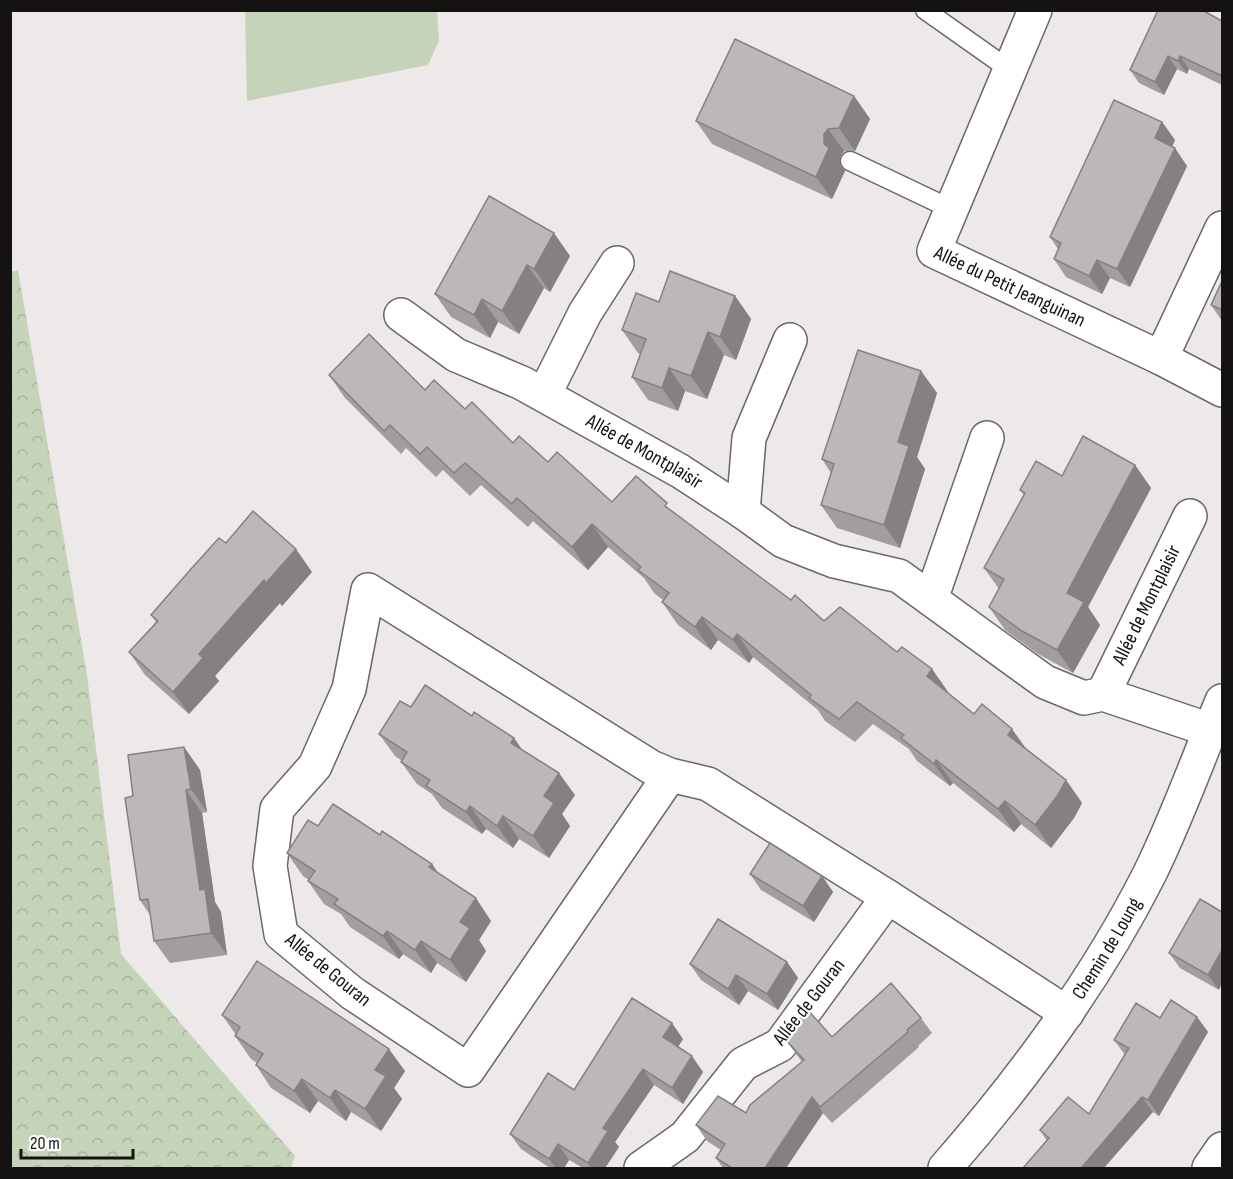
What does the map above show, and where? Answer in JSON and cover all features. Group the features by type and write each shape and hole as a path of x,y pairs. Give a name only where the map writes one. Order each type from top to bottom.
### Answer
{"street":[{"name":"Allée du Petit Jeanguinan","path":"1035,10 933,250 1161,358 1222,390"},
{"path":"1161,358 1222,228"},
{"path":"544,395 585,313 617,263"},
{"name":"Allée de Montplaisir","path":"400,315 456,355 522,383 680,471 744,512 783,541 834,561 899,576 1046,682 1084,698 1103,694 1216,716"},
{"path":"744,512 749,438 790,340"},
{"path":"931,599 987,438"},
{"name":"Allée de Montplaisir","path":"1103,694 1190,516"},
{"name":"Allée de Gouran","path":"670,775 468,1070 352,993 281,934 270,866 277,809 315,766 349,689 368,590 651,767 670,775 708,784 1067,1013"},
{"name":"Chemin de Loung","path":"945,1168 985,1123 1067,1013 1149,874 1216,716"},
{"name":"Allée de Gouran","path":"641,1168 685,1137 743,1064 780,1045 888,897"},
{"path":"1209,1168 1222,1149"}],"lane":[{"path":"925,10 1010,70"},
{"path":"850,161 951,209"}],"green space":[{"path":"245,11 437,11 439,41 428,65 247,101"},
{"path":"18,270 87,675 121,954 295,1156 291,1168 11,1168 10,272"}],"building":[{"path":"1158,10 1202,10 1222,21 1222,76 1180,56 1178,61 1168,56 1155,82 1130,70"},
{"path":"735,39 854,96 839,128 828,129 824,134 824,144 829,148 816,177 696,121"},
{"path":"1114,100 1162,122 1155,138 1175,148 1117,269 1097,260 1089,276 1054,259 1061,243 1050,237"},
{"path":"489,196 554,233 534,269 527,265 502,311 482,299 474,315 435,294"},
{"path":"670,271 735,296 720,337 708,332 691,376 669,368 662,388 632,377 646,339 622,330 636,293 659,302"},
{"path":"1222,281 1222,310 1211,305"},
{"path":"369,334 425,390 434,380 465,409 472,402 513,443 519,436 548,462 557,452 612,502 636,476 667,503 665,506 791,600 795,595 824,621 840,607 897,652 902,647 932,669 927,676 974,714 982,704 1012,729 1008,735 1066,780 1058,795 1035,825 1005,801 998,809 936,760 934,764 901,738 904,735 857,702 839,719 809,698 811,695 737,634 733,640 702,617 695,627 662,602 669,593 638,570 641,567 592,524 572,547 517,498 512,504 465,463 454,473 427,447 420,454 390,425 384,431 329,375"},
{"path":"858,350 921,371 898,442 909,446 884,525 821,505 834,464 822,459"},
{"path":"1083,436 1135,465 1067,593 1084,602 1057,650 1022,631 989,607 1004,579 984,568 1025,493 1020,490 1036,461 1062,476"},
{"path":"253,511 296,549 266,583 264,580 199,654 203,658 173,692 129,652 158,621 151,615 191,569 219,538 226,543"},
{"path":"425,685 472,716 474,712 514,738 511,743 559,773 544,796 554,803 533,836 503,816 497,826 470,806 466,812 426,786 430,780 401,762 407,752 379,734 400,701 411,707"},
{"path":"184,747 191,789 186,790 200,890 205,889 211,933 154,941 148,899 140,900 125,798 133,796 128,755"},
{"path":"333,804 380,835 382,831 432,864 429,867 476,898 460,922 470,928 450,960 421,941 415,950 387,931 383,936 334,904 338,899 308,881 315,871 287,853 308,820 318,826"},
{"path":"770,843 822,876 803,906 750,874"},
{"path":"1200,899 1222,912 1222,950 1208,975 1169,953"},
{"path":"718,919 787,962 767,994 736,975 728,989 690,964"},
{"path":"257,961 389,1049 375,1070 386,1076 365,1109 335,1090 330,1098 302,1079 294,1091 256,1065 263,1054 235,1036 240,1027 222,1015"},
{"path":"891,983 921,1018 907,1030 908,1032 820,1107 812,1097 765,1168 732,1168 716,1158 725,1144 696,1125 718,1096 746,1113 750,1105 804,1060 785,1039 808,1010 832,1037"},
{"path":"632,998 672,1023 663,1037 692,1056 672,1088 643,1069 603,1128 608,1131 588,1163 558,1144 549,1159 510,1134 548,1073 574,1090"},
{"path":"1171,1000 1197,1017 1148,1100 1142,1097 1082,1167 1084,1168 1023,1168 1049,1138 1040,1130 1068,1097 1089,1114 1129,1048 1114,1040 1136,1003 1160,1018"}]}
